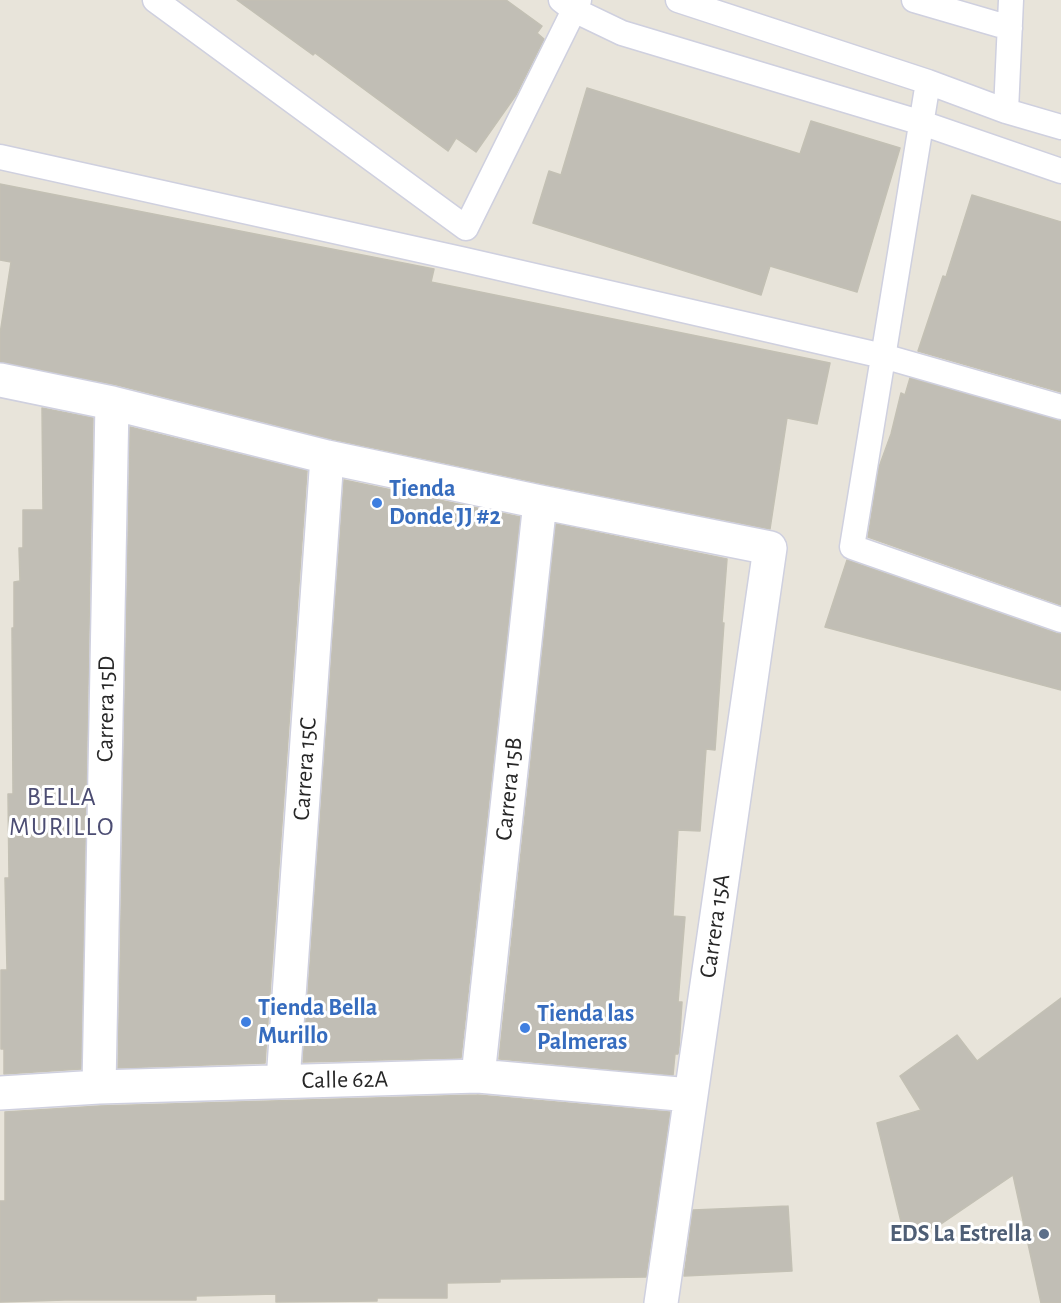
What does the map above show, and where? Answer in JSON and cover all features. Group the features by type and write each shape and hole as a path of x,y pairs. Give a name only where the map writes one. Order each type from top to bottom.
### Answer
{"street":[{"path":"0,380 112,404 327,457 540,502"},
{"name":"Carrera 15D","path":"99,1087 112,404"},
{"name":"Carrera 15C","path":"283,1081 327,457"},
{"name":"Carrera 15A","path":"540,502 770,548 660,1303"},
{"name":"Carrera 15B","path":"478,1076 540,502"},
{"name":"Calle 62A","path":"0,1093 99,1087 478,1076 690,1095"}],"lane":[{"path":"678,0 1061,128"},
{"path":"914,0 1010,28"},
{"path":"1006,111 1011,0"},
{"path":"157,1 466,228"},
{"path":"465,260 466,228 571,3 622,33 922,123 1061,171"},
{"path":"928,82 852,547 1061,620"},
{"path":"0,157 883,356 1061,407"}],"building":[{"path":"237,0 506,0 542,26 537,33 544,39 516,95 476,152 456,138 448,151 315,53 313,55"},
{"path":"587,88 800,154 811,121 900,148 857,292 770,266 761,295 533,223 549,171 561,175"},
{"path":"0,184 434,269 431,282 830,363 817,424 787,418 770,529 331,439 117,385 0,362 0,334 11,262 0,260"},
{"path":"972,195 1061,222 1061,392 918,351 943,276 946,277"},
{"path":"910,378 1061,421 1061,605 868,537 879,467 891,434 901,393 905,395"},
{"path":"42,408 93,418 81,1069 4,1074 4,1049 1,1049 1,970 7,970 5,878 9,878 8,794 13,794 14,582 20,581 19,548 23,548 23,510 43,510"},
{"path":"130,427 307,471 265,1063 118,1068"},
{"path":"344,480 520,517 461,1058 303,1062"},
{"path":"556,524 727,559 715,750 706,749 700,831 678,830 673,916 685,917 678,1002 682,1002 679,1047 678,1054 675,1054 673,1075 499,1059"},
{"path":"847,560 1061,634 1061,690 825,627"},
{"path":"1061,998 1061,1303 1041,1303 1013,1175 941,1224 905,1238 877,1123 921,1110 900,1076 957,1035 977,1061"},
{"path":"477,1095 670,1112 646,1277 500,1279 500,1282 447,1283 447,1298 377,1298 377,1301 276,1302 276,1294 196,1296 196,1300 0,1302 0,1201 5,1201 5,1112 100,1106"},
{"path":"788,1206 792,1271 684,1276 693,1210"}],"place":[{"name":"Tienda Donde JJ #2","path":"377,503"},
{"name":"Tienda Bella Murillo","path":"246,1022"},
{"name":"Tienda las Palmeras","path":"525,1028"},
{"name":"EDS La Estrella","path":"1044,1234"}],"district":[{"name":"BELLA MURILLO","path":"62,812"}]}
